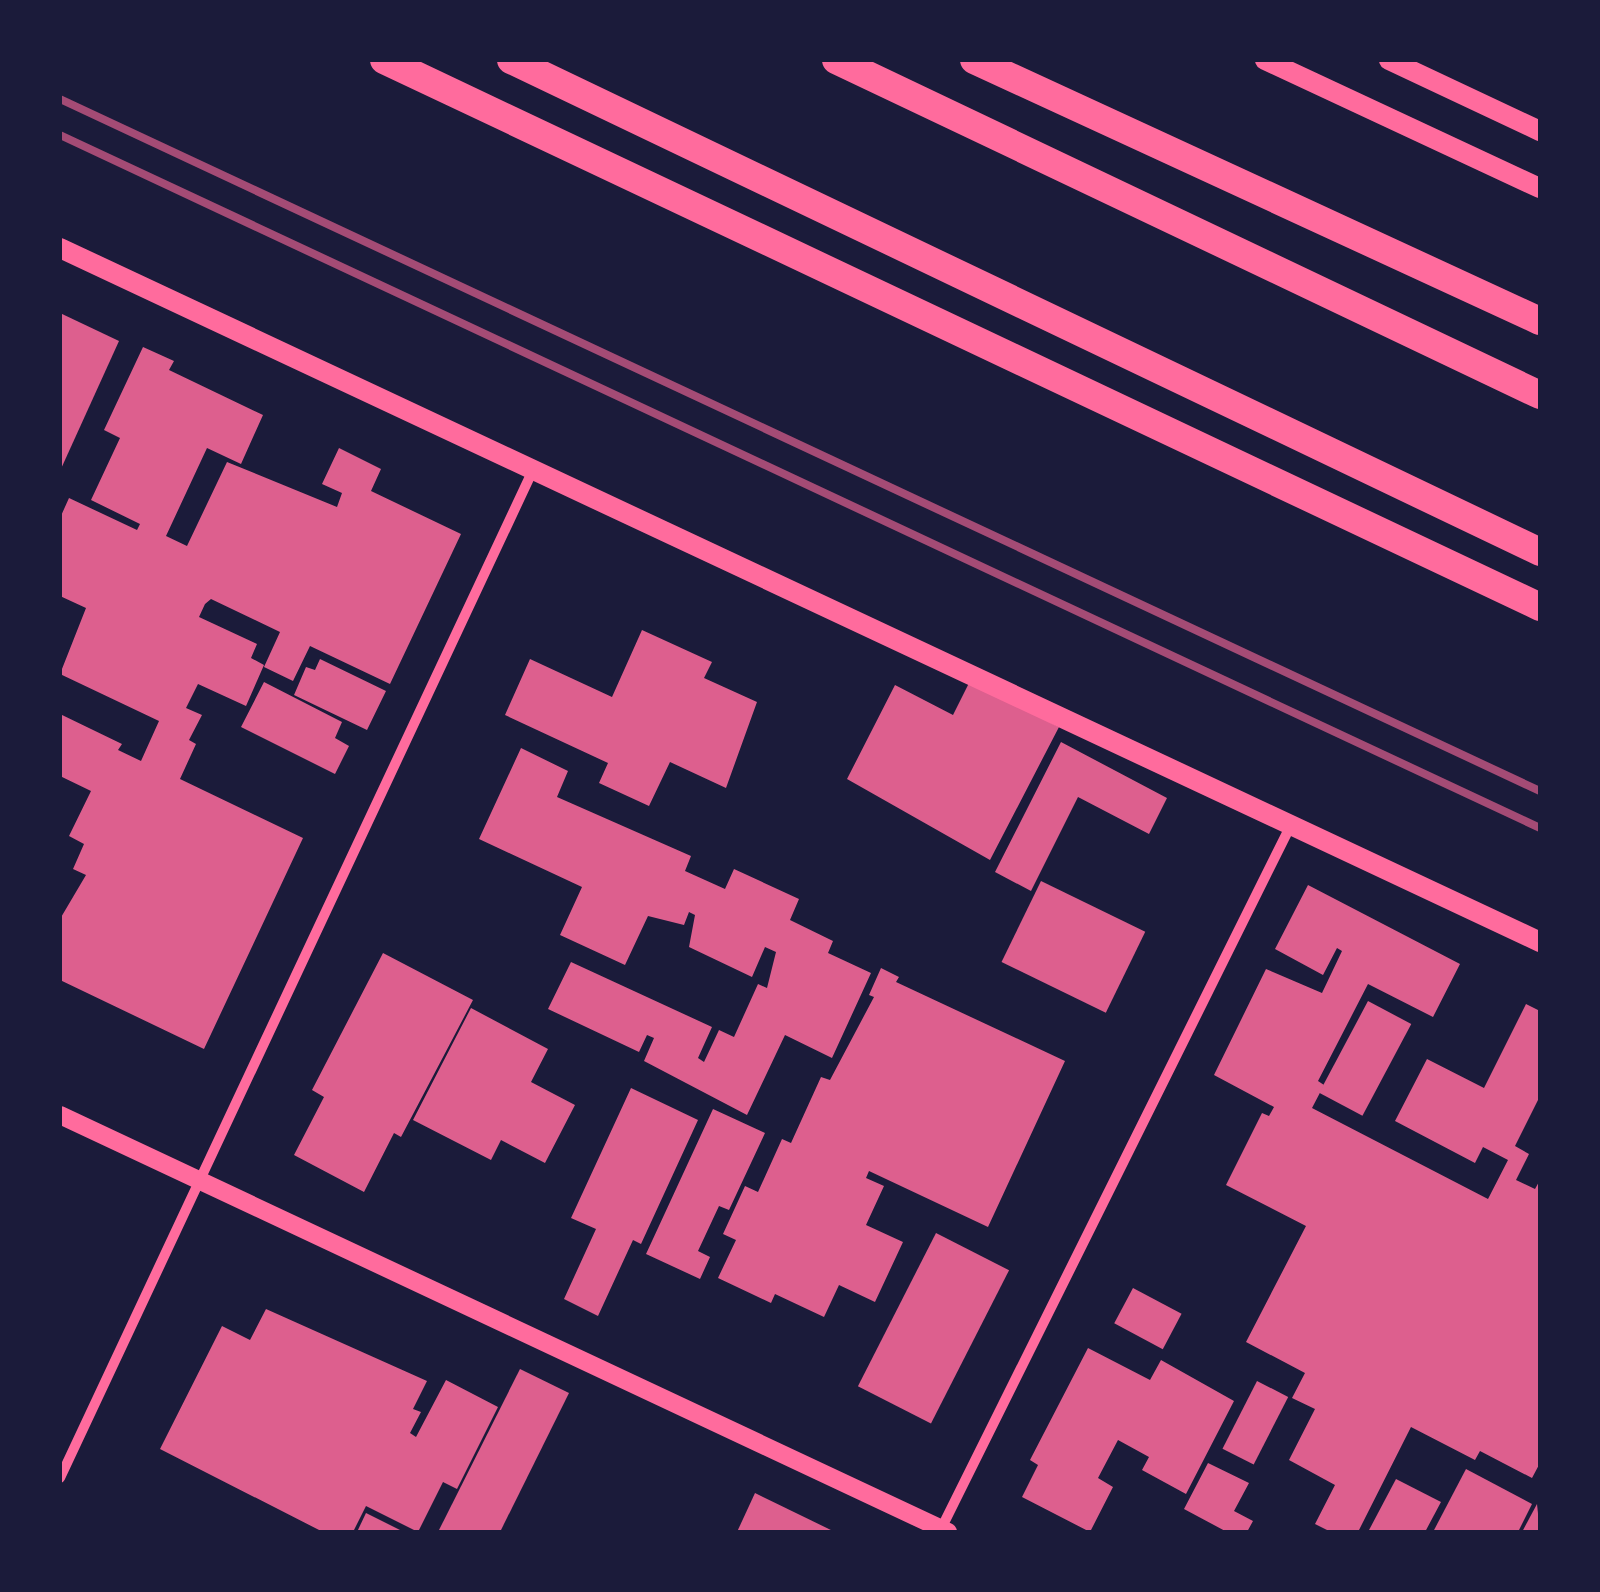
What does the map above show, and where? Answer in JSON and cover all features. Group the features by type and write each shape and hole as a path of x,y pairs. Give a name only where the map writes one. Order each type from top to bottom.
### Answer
{"highway":[{"path":"384,60 1540,608"},
{"path":"428,60 449,88"},
{"path":"512,60 1540,552"},
{"path":"836,60 1540,394"},
{"path":"974,60 1540,321"}],"main road":[{"path":"1265,60 1540,188"},
{"path":"1388,60 1540,132"},
{"path":"60,248 1540,942"}],"street":[{"path":"60,1478 533,470"},
{"path":"60,1115 944,1530 1291,825"}],"building":[{"path":"60,313 119,341 60,471"},
{"path":"143,347 174,361 169,370 263,415 241,464 207,448 166,536 187,546 227,462 337,507 342,493 322,484 339,448 381,469 371,491 461,534 390,684 310,646 293,681 264,667 280,632 211,599 205,604 199,617 257,644 251,658 264,665 246,706 198,684 186,708 202,715 189,740 196,744 180,779 303,838 204,1049 60,980 60,919 86,875 73,869 84,844 69,836 91,791 60,776 60,714 122,744 118,750 141,761 159,721 60,674 86,608 60,596 60,518 69,498 137,530 140,524 91,500 120,438 104,430"},
{"path":"642,630 712,662 704,678 757,702 726,788 670,762 649,806 599,783 608,763 505,715 530,659 612,697"},
{"path":"320,659 386,691 367,730 294,695 306,667 315,670"},
{"path":"970,681 1059,727 990,860 847,779 895,685 953,715"},
{"path":"264,682 342,722 335,738 349,746 335,774 241,727"},
{"path":"1061,742 1167,798 1149,834 1078,797 1031,891 995,872"},
{"path":"521,748 568,771 557,797 691,856 685,871 725,889 734,869 799,899 790,920 833,941 828,953 871,973 832,1058 785,1035 747,1115 644,1061 654,1038 647,1035 639,1052 548,1009 571,962 712,1027 698,1058 704,1062 719,1030 734,1037 758,984 767,988 776,952 765,947 752,977 689,947 695,915 689,912 684,925 648,916 625,965 560,935 582,887 479,839"},
{"path":"1041,881 1145,932 1106,1013 1002,962"},
{"path":"1308,885 1460,964 1433,1017 1368,984 1318,1081 1324,1085 1312,1108 1488,1199 1508,1160 1483,1147 1475,1163 1395,1121 1427,1059 1484,1088 1526,1004 1540,1011 1540,1096 1515,1146 1529,1154 1516,1180 1535,1189 1540,1180 1540,1463 1532,1478 1480,1451 1475,1460 1411,1427 1358,1532 1331,1532 1315,1524 1335,1485 1289,1460 1315,1409 1292,1398 1305,1373 1246,1342 1306,1226 1226,1185 1262,1113 1269,1116 1274,1107 1214,1075 1266,969 1322,993 1342,951 1337,948 1323,975 1275,949"},
{"path":"383,953 473,1000 401,1137 394,1133 364,1192 294,1155 324,1097 312,1090"},
{"path":"881,968 899,977 896,982 1065,1061 988,1227 869,1171 866,1178 884,1186 866,1225 903,1242 875,1302 839,1285 824,1317 775,1294 771,1303 718,1278 736,1240 723,1234 745,1186 758,1192 782,1139 791,1143 821,1077 830,1080 874,997 869,995"},
{"path":"1368,1001 1411,1024 1362,1116 1319,1093"},
{"path":"471,1008 548,1049 531,1082 575,1105 545,1163 501,1140 491,1160 413,1120"},
{"path":"631,1088 698,1120 641,1244 633,1240 598,1316 564,1299 596,1229 571,1218"},
{"path":"713,1109 765,1133 729,1210 719,1206 698,1251 710,1257 700,1279 646,1254"},
{"path":"936,1233 1009,1270 931,1423 858,1386"},
{"path":"1133,1288 1182,1314 1163,1349 1114,1323"},
{"path":"266,1309 427,1381 413,1409 421,1412 410,1433 416,1437 446,1380 498,1407 457,1489 443,1482 418,1532 366,1506 353,1532 323,1532 160,1449 222,1326 250,1340"},
{"path":"1088,1348 1150,1380 1161,1360 1234,1401 1186,1494 1142,1470 1149,1457 1118,1440 1098,1478 1113,1487 1090,1532 1022,1497 1038,1465 1030,1460"},
{"path":"520,1369 569,1393 500,1532 438,1532"},
{"path":"1257,1381 1288,1397 1254,1465 1222,1449"},
{"path":"1208,1463 1249,1483 1234,1511 1253,1521 1247,1532 1227,1532 1184,1509"},
{"path":"1466,1469 1532,1504 1518,1532 1433,1532"},
{"path":"1396,1479 1441,1502 1425,1532 1368,1532"},
{"path":"755,1493 835,1532 737,1532"},
{"path":"1537,1504 1540,1532 1522,1532"},
{"path":"366,1513 404,1532 357,1532"}],"railway":[{"path":"60,99 1540,791"},
{"path":"60,135 1540,828"}]}
